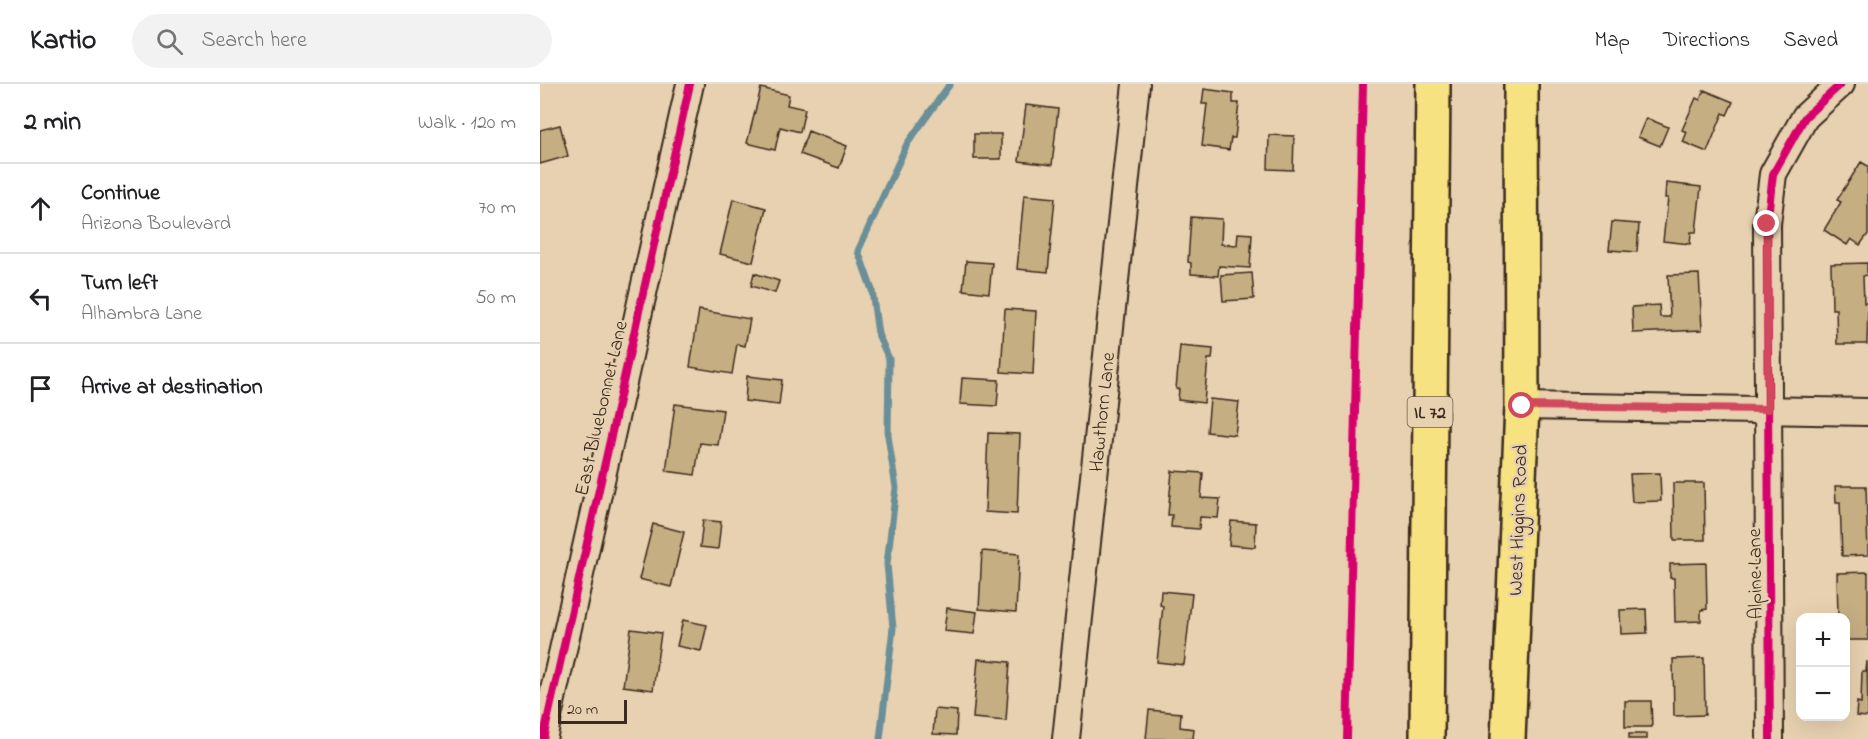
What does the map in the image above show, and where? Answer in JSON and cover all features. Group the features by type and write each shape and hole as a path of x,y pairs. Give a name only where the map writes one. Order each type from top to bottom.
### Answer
{"main road":[{"name":"IL 72","path":"1427,739 1433,84"},
{"name":"West Higgins Road","path":"1508,739 1522,406 1521,84"}],"street":[{"name":"East Bluebonnet Lane","path":"543,739 690,84"},
{"name":"Hawthorn Lane","path":"1066,739 1136,84"},
{"name":"Alpine Lane","path":"1770,739 1767,224 1773,174 1805,117 1841,84"},
{"path":"1522,406 1868,412"}],"building":[{"path":"761,88 789,95 787,105 805,109 800,132 780,127 775,150 747,143"},
{"path":"1204,89 1233,93 1233,103 1239,103 1235,138 1231,138 1229,150 1202,146 1207,104 1202,104"},
{"path":"1704,90 1733,102 1727,115 1723,113 1707,152 1683,142 1687,132 1682,130 1696,98 1700,100"},
{"path":"1026,105 1058,109 1052,165 1019,161"},
{"path":"1646,118 1668,127 1660,146 1638,137"},
{"path":"560,125 568,156 540,164 540,130"},
{"path":"808,131 847,146 839,168 800,154"},
{"path":"974,134 1001,134 1001,159 974,159"},
{"path":"1269,135 1294,136 1293,170 1268,169"},
{"path":"1861,162 1868,166 1868,234 1860,245 1851,239 1847,245 1824,230 1841,202 1837,200"},
{"path":"1666,183 1701,187 1696,232 1691,232 1690,244 1663,241 1668,198 1665,198"},
{"path":"1024,195 1055,198 1048,272 1017,269"},
{"path":"733,199 766,208 753,262 720,254"},
{"path":"1191,217 1222,219 1221,244 1237,245 1238,233 1252,234 1250,268 1219,266 1218,276 1191,274 1191,263 1188,262"},
{"path":"1612,222 1639,224 1637,252 1609,250"},
{"path":"966,261 992,263 989,293 963,290"},
{"path":"1867,263 1867,275 1863,276 1864,303 1868,303 1867,344 1837,344 1836,309 1832,309 1831,264"},
{"path":"754,273 779,281 775,293 751,286"},
{"path":"1252,273 1254,299 1223,301 1221,275"},
{"path":"1699,274 1702,330 1633,333 1632,307 1659,305 1660,317 1670,317 1668,275"},
{"path":"1005,309 1036,311 1033,374 1001,372"},
{"path":"699,310 750,319 745,346 737,344 732,374 690,367"},
{"path":"1180,346 1213,349 1212,359 1208,359 1204,403 1178,400 1179,389 1176,389"},
{"path":"747,376 782,380 779,405 745,401"},
{"path":"962,378 999,380 997,406 960,404"},
{"path":"1210,399 1239,402 1235,435 1207,432"},
{"path":"675,404 723,410 718,445 700,443 695,475 666,471"},
{"path":"988,433 1020,434 1017,514 985,512"},
{"path":"1172,471 1203,473 1201,498 1220,499 1218,518 1200,517 1199,529 1171,527 1172,515 1168,515"},
{"path":"1660,473 1661,501 1632,502 1630,474"},
{"path":"1673,483 1704,483 1705,540 1674,540"},
{"path":"1835,486 1866,486 1868,555 1842,556 1840,502 1836,502"},
{"path":"703,520 721,522 718,549 700,547"},
{"path":"1231,521 1256,523 1255,547 1229,545"},
{"path":"653,524 684,532 671,587 639,579"},
{"path":"982,551 1019,554 1016,612 979,609"},
{"path":"1706,563 1707,609 1701,610 1701,621 1675,622 1674,578 1670,578 1670,564"},
{"path":"1868,572 1868,640 1850,640 1850,613 1838,613 1837,573"},
{"path":"1161,591 1192,594 1184,665 1157,662 1163,606 1160,605"},
{"path":"947,608 977,612 974,634 944,631"},
{"path":"1646,609 1647,633 1621,634 1620,610"},
{"path":"683,620 707,625 701,651 677,646"},
{"path":"631,629 661,633 653,690 623,686"},
{"path":"1704,658 1705,715 1674,716 1673,659"},
{"path":"978,659 1010,662 1006,721 973,718"},
{"path":"1867,661 1868,717 1856,716 1857,702 1861,703 1862,671 1866,671"},
{"path":"1625,701 1651,701 1652,727 1625,727"},
{"path":"935,709 957,711 956,735 933,734"},
{"path":"1149,710 1181,713 1180,727 1194,729 1193,739 1146,739"},
{"path":"1629,734 1647,734 1647,739 1629,739"}],"waterway":[{"path":"880,739 893,628 887,564 896,488 888,436 889,359 878,334 872,290 858,251 907,144 950,84"}],"cycle path":[{"path":"543,739 690,84"},
{"path":"1347,739 1363,84"},
{"path":"1770,739 1767,224 1773,174 1805,117 1841,84"}],"route":[{"path":"1522,406 1768,409 1767,224"}]}
